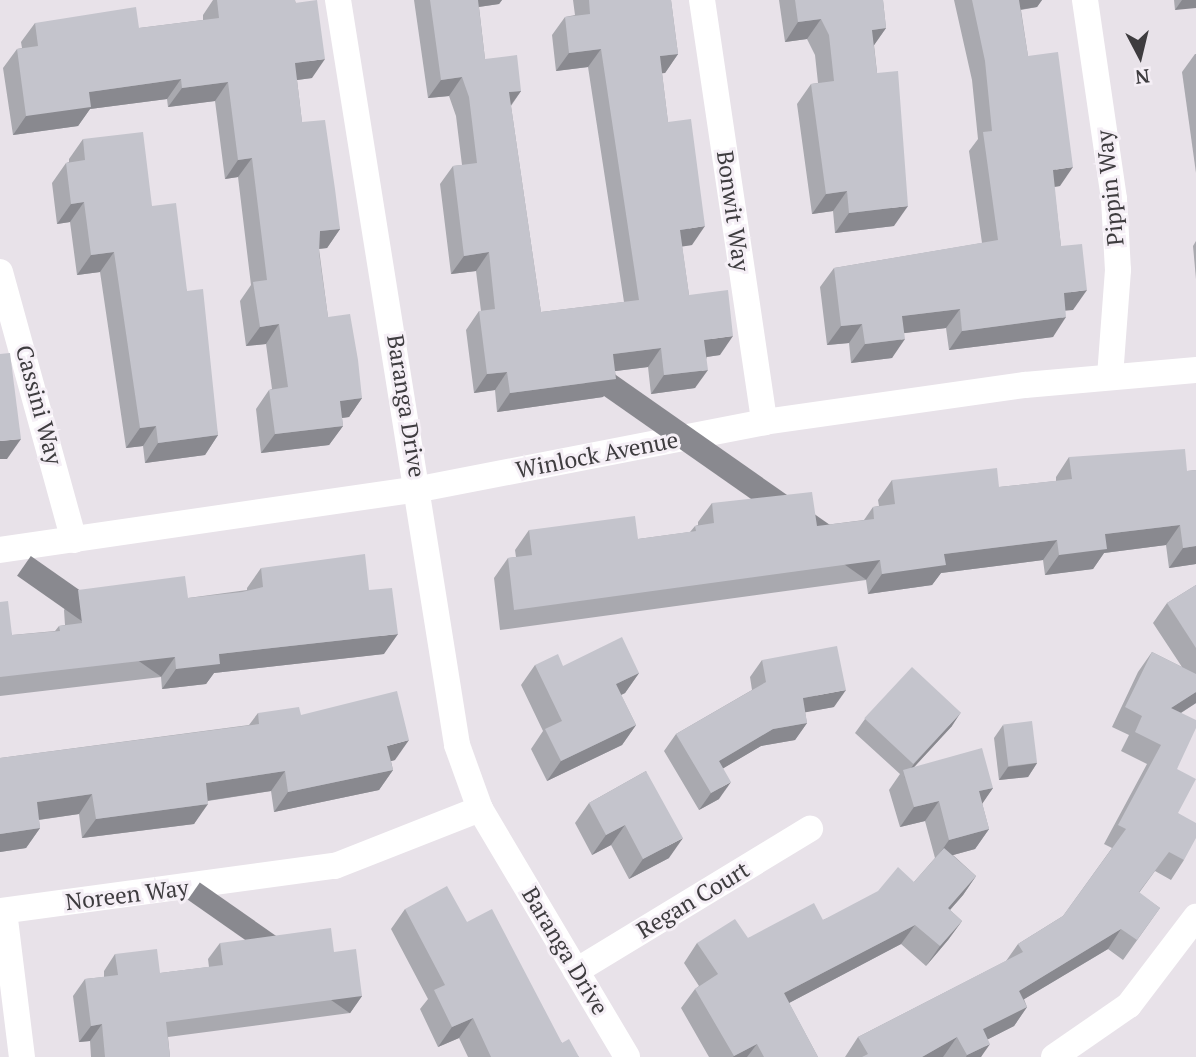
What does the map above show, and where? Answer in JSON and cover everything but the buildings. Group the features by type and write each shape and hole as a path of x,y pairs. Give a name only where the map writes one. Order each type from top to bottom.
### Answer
{"street":[{"name":"Baranga Drive","path":"338,0 420,489 445,698 481,810 627,1057"},
{"name":"Bonwit Way","path":"702,0 764,422"},
{"name":"Pippin Way","path":"1085,0 1114,199 1118,270 1110,377"},
{"name":"Cassini Way","path":"0,272 74,540"},
{"name":"Winlock Avenue","path":"0,550 420,489 764,422 1110,377 1196,370"},
{"name":"Noreen Way","path":"2,911 255,880 335,866 481,810"},
{"name":"Regan Court","path":"576,971 810,829"},
{"path":"2,911 22,1057"},
{"path":"1054,1057 1129,1004 1196,917"}]}
